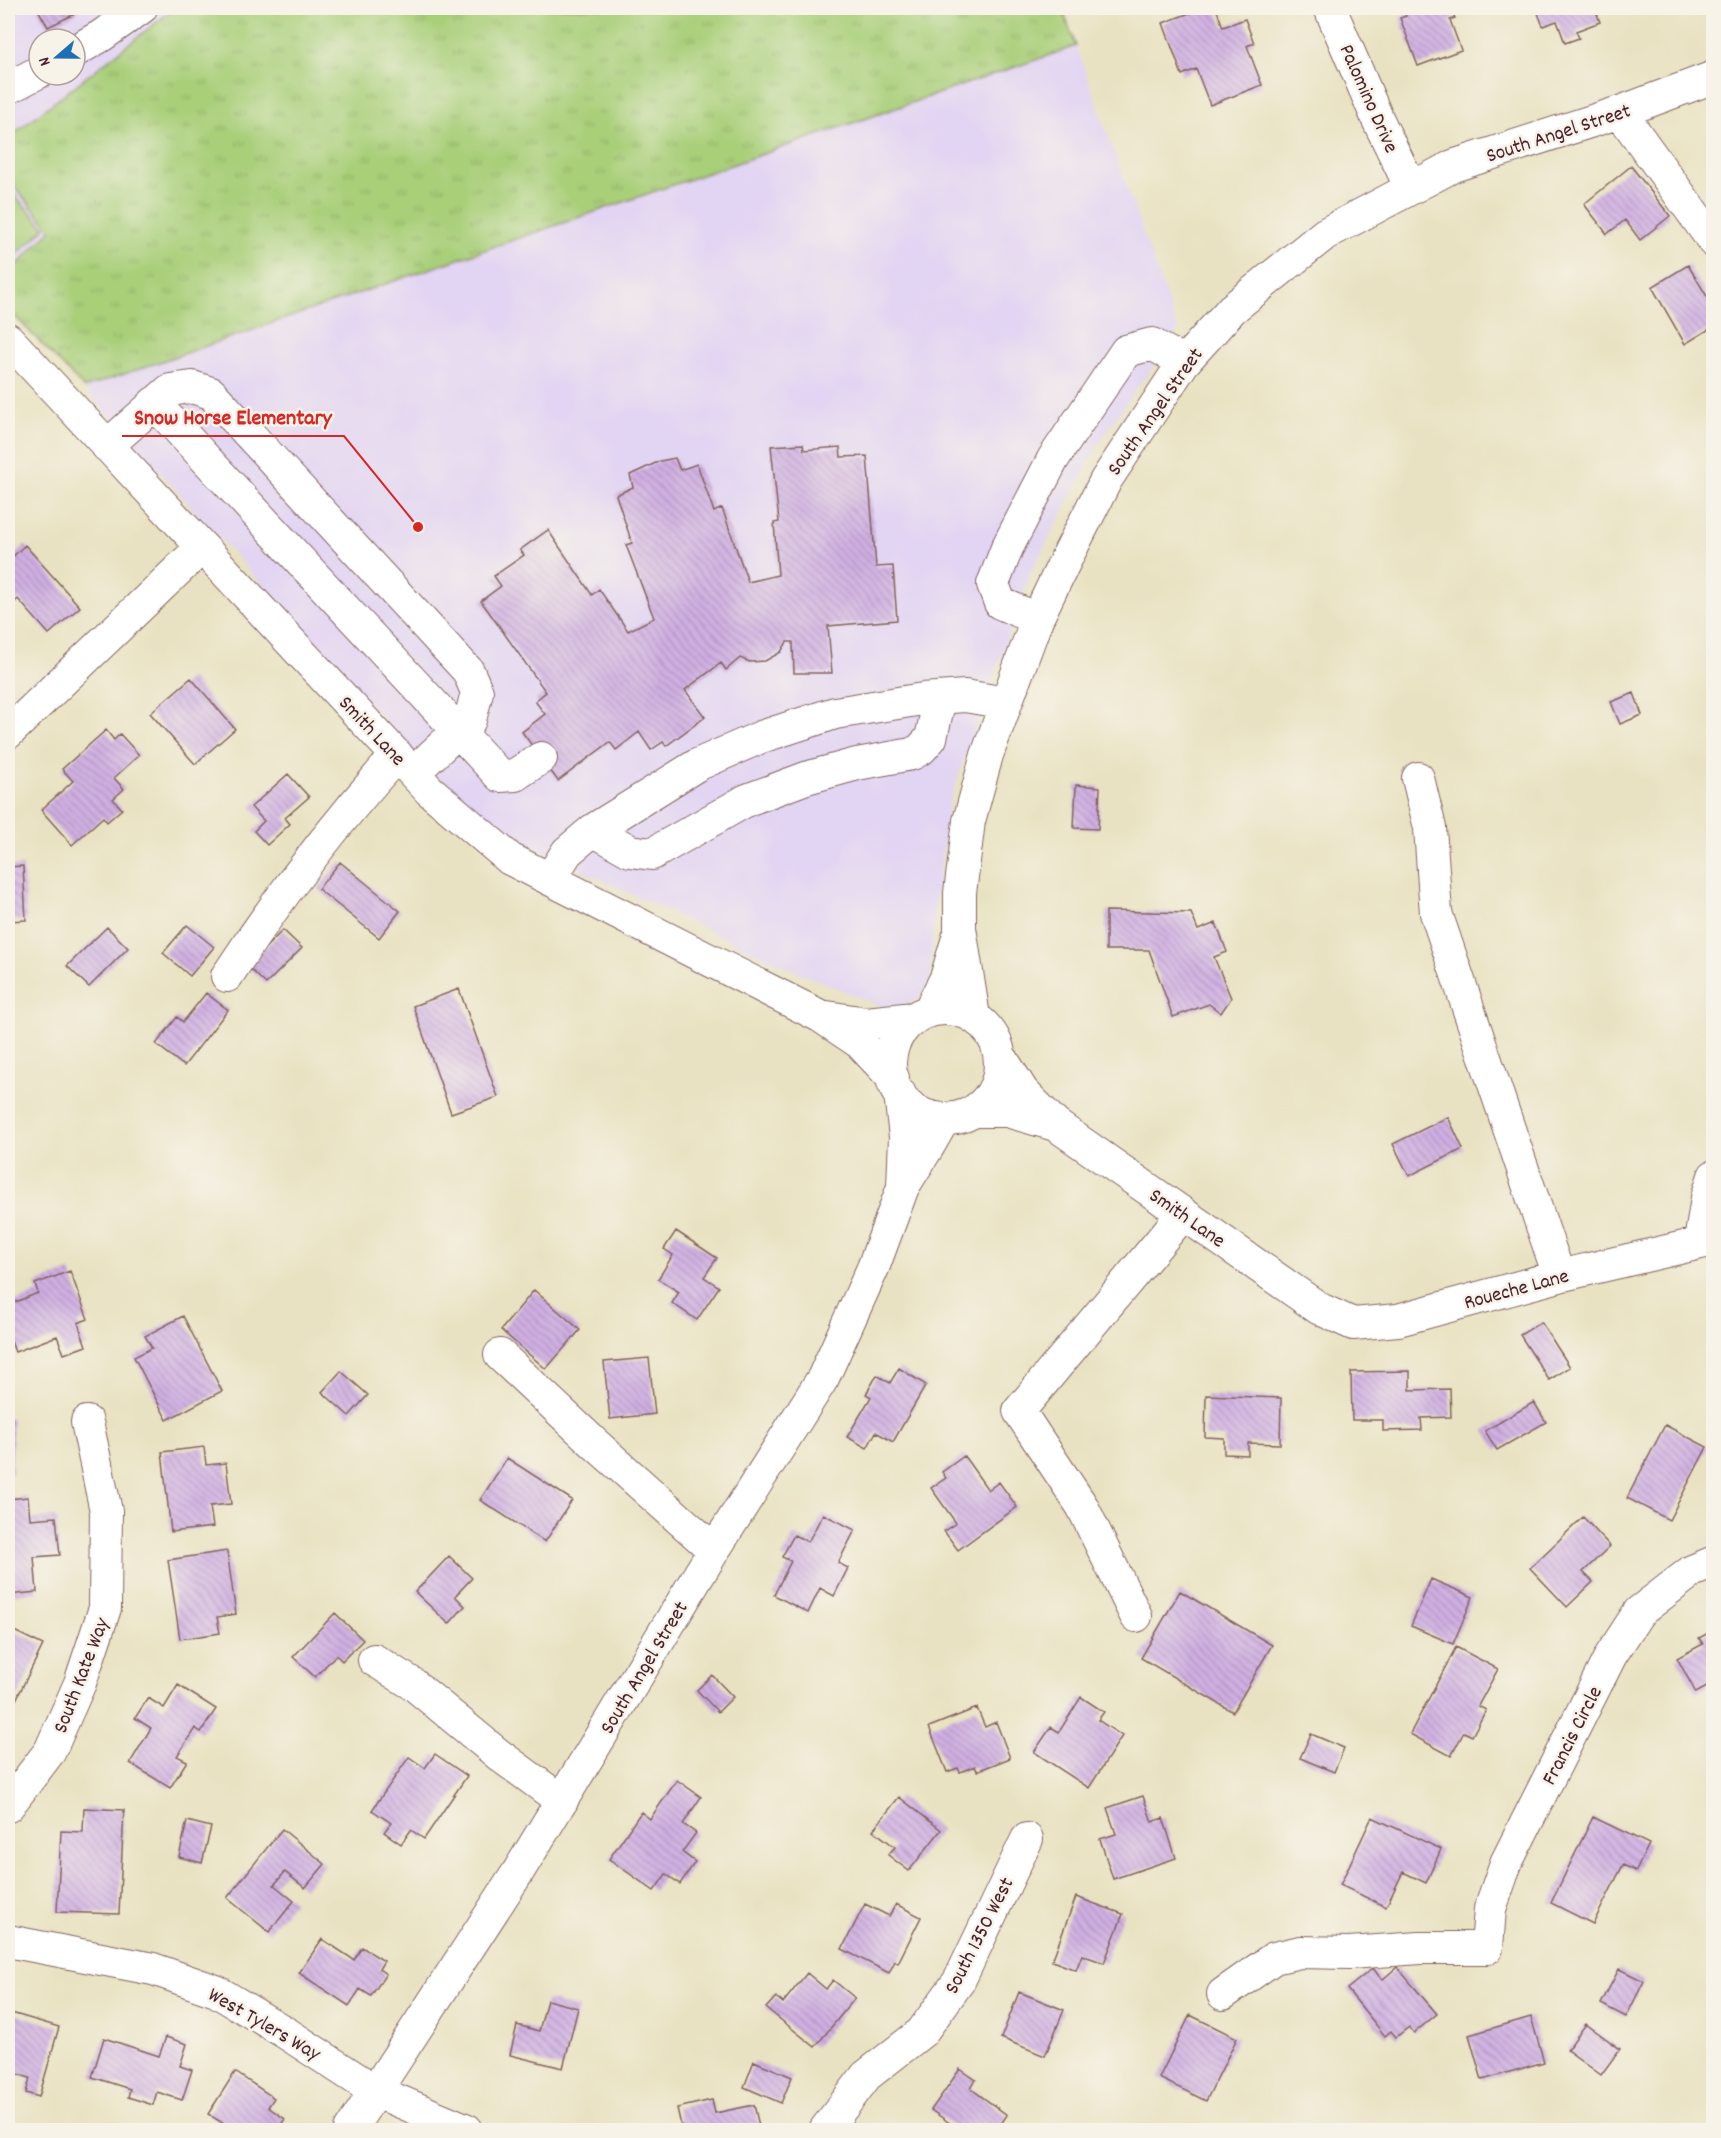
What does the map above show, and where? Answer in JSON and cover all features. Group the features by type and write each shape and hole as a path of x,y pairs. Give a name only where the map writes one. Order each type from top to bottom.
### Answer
{"street":[{"path":"87,43 141,8"},
{"name":"Palomino Drive","path":"1330,8 1378,120 1411,188"},
{"name":"South Angel Street","path":"974,1017 960,928 960,893 969,821 987,755 1036,619 1106,480 1184,363 1232,309 1325,234 1453,166 1620,112 1713,77"},
{"path":"8,88 27,78"},
{"path":"1620,112 1713,242"},
{"name":"Smith Lane","path":"8,339 429,790 510,859 820,1016 860,1044 896,1086"},
{"path":"1036,619 1000,603 993,584 1007,548 1053,459 1126,351 1152,344 1184,363"},
{"path":"107,446 170,390 192,387 211,393 452,653 468,671 477,692 470,720 457,732 405,764 354,803 261,923 227,976"},
{"path":"154,404 500,776 515,775 541,758"},
{"path":"8,734 202,547"},
{"path":"550,879 567,852 593,830 697,765 761,737 835,713 940,698 965,696 1006,703"},
{"path":"593,830 630,851 652,854 685,833 747,800 806,778 857,764 912,754 921,749 931,738 940,698"},
{"path":"1418,778 1430,828 1436,913 1559,1276"},
{"name":"South Angel Street","path":"922,1015 946,978 960,928"},
{"path":"944,1009 960,1011 974,1017 987,1027 1000,1056 995,1087 974,1111 959,1117 944,1119 928,1116 912,1107 896,1086 891,1060 895,1042 903,1029 922,1015 944,1009"},
{"name":"Smith Lane","path":"820,1016 866,1023 922,1015"},
{"name":"Smith Lane","path":"1000,1056 1023,1092 1056,1125 1320,1309"},
{"name":"South Angel Street","path":"896,1086 905,1137 903,1187"},
{"name":"Smith Lane","path":"974,1111 1006,1111 1056,1125"},
{"name":"South Angel Street","path":"350,2130 518,1872 714,1550 823,1378 873,1268 903,1187 944,1119"},
{"path":"1707,1241 1707,1198 1713,1176"},
{"path":"1136,1616 1082,1506 1019,1411 1183,1214"},
{"name":"Roueche Lane","path":"1320,1309 1353,1324 1398,1320 1559,1276 1707,1241"},
{"path":"500,1355 714,1550"},
{"name":"South Kate Way","path":"8,1806 50,1751 80,1683 105,1608 106,1511 87,1422"},
{"name":"Francis Circle","path":"1223,1994 1275,1959 1300,1952 1349,1953 1420,1948 1487,1948 1490,1909 1506,1863 1611,1655 1639,1612 1692,1571 1713,1562"},
{"path":"374,1660 413,1684 499,1755 562,1801"},
{"name":"South 1350 West","path":"825,2130 866,2076 922,2032 959,1981 1027,1839"},
{"name":"West Tylers Way","path":"8,1941 153,1969 216,1991 286,2032 375,2091 466,2130"}],"shaded area":[{"path":"8,8 175,8 87,77 87,27 27,27 27,87 74,87 8,138"},
{"path":"1076,46 1178,330 1102,438 1030,574 949,803 934,914 930,979 918,1000 890,1010 797,972 519,841 448,791 84,388","holes":["803,444 804,450 840,447 841,457 876,567 893,567 897,620 828,626 832,672 793,642 787,642 781,652 765,661 750,662 740,658 726,669 721,663 685,690 705,717 666,746 663,742 651,750 639,732 610,742 558,780 522,732 545,714 535,701 546,692 481,601 501,586 494,576 524,555 521,550 592,595 628,631 654,618 626,545 632,543 616,495 633,487 630,475 660,461 675,458 680,470 697,464 714,512 723,509 748,582 778,575 774,523 779,522 771,446"]},
{"path":"8,179 51,230 8,274"}],"green space":[{"path":"175,8 1062,8 1076,46 84,388 8,309 8,274 51,230 8,179 8,138 74,87 87,87 87,77"},
{"path":"8,188 45,228 8,263"}],"building":[{"path":"37,8 74,8 77,13 48,27"},
{"path":"1203,8 1204,10 1216,8 1223,27 1245,19 1254,43 1247,46 1262,85 1210,105 1196,69 1182,75 1163,23"},
{"path":"1402,8 1451,8 1455,18 1450,20 1461,50 1418,66 1400,18 1406,16"},
{"path":"1536,8 1613,8 1597,14 1600,22 1576,31 1579,38 1565,43 1557,21 1543,26"},
{"path":"1631,166 1670,216 1640,240 1625,220 1607,234 1584,204"},
{"path":"1688,265 1714,308 1714,333 1711,328 1685,344 1652,287"},
{"path":"803,444 804,450 840,447 841,457 867,456 876,567 893,566 897,620 828,626 832,673 794,673 793,642 787,642 781,652 765,661 750,662 740,658 726,670 721,663 685,690 705,717 666,746 663,742 651,750 639,732 616,750 610,742 558,781 522,732 545,714 535,701 546,692 481,601 501,586 494,576 524,555 520,550 548,530 592,595 599,589 628,631 654,618 626,545 632,543 616,495 633,487 630,475 660,461 675,458 680,470 697,464 714,512 722,508 748,582 778,575 774,523 779,522 771,446"},
{"path":"25,545 80,607 49,634 18,599 12,605 8,600 8,561"},
{"path":"191,678 235,729 195,764 150,713"},
{"path":"1634,693 1642,715 1620,724 1611,702"},
{"path":"106,730 114,740 120,734 139,755 114,778 124,789 113,799 122,809 107,822 103,817 72,845 41,810 73,781 62,769"},
{"path":"288,774 309,797 285,818 290,824 267,845 254,831 264,821 251,807"},
{"path":"1076,785 1100,787 1098,829 1074,828"},
{"path":"340,862 400,911 379,938 318,889"},
{"path":"23,866 26,920 8,921 8,867"},
{"path":"1106,911 1191,913 1198,930 1216,923 1227,952 1214,957 1231,998 1221,1013 1209,1004 1173,1017 1149,950 1106,950"},
{"path":"187,925 214,947 190,976 163,953"},
{"path":"107,927 128,948 89,987 67,966"},
{"path":"283,930 302,948 266,984 247,966"},
{"path":"459,989 498,1097 451,1113 413,1006"},
{"path":"206,993 228,1010 184,1066 156,1044 177,1017 183,1022"},
{"path":"1448,1117 1463,1149 1409,1176 1393,1144"},
{"path":"676,1231 717,1258 704,1277 719,1287 697,1320 672,1303 679,1292 658,1279 673,1255 664,1249"},
{"path":"70,1271 88,1319 78,1323 86,1346 64,1354 57,1336 15,1352 8,1333 8,1305 38,1293 35,1284"},
{"path":"534,1290 580,1330 546,1369 501,1330"},
{"path":"183,1316 222,1391 167,1420 134,1357 152,1348 145,1336"},
{"path":"1541,1322 1570,1367 1549,1380 1520,1335"},
{"path":"649,1358 655,1414 610,1419 604,1362"},
{"path":"899,1368 926,1385 893,1442 876,1432 867,1448 847,1437 871,1397 866,1394 877,1375 890,1383"},
{"path":"341,1371 368,1395 349,1416 322,1392"},
{"path":"1410,1371 1410,1390 1450,1389 1451,1417 1421,1418 1422,1430 1383,1431 1383,1420 1352,1420 1351,1372"},
{"path":"1206,1395 1281,1398 1280,1444 1248,1443 1248,1455 1224,1454 1224,1438 1205,1437"},
{"path":"1534,1402 1546,1422 1497,1450 1485,1431"},
{"path":"8,1418 12,1418 12,1475 8,1474"},
{"path":"1665,1425 1707,1447 1669,1520 1627,1498"},
{"path":"204,1447 206,1465 226,1463 231,1504 210,1506 213,1527 171,1532 162,1452"},
{"path":"964,1456 988,1490 999,1482 1017,1507 958,1550 944,1531 956,1523 931,1488 946,1478 942,1472"},
{"path":"507,1458 572,1500 545,1542 480,1500"},
{"path":"28,1497 30,1519 56,1517 60,1555 34,1557 37,1592 8,1595 8,1499"},
{"path":"823,1514 855,1530 838,1563 848,1568 834,1596 820,1588 808,1613 774,1595 791,1561 782,1557 794,1535 808,1542"},
{"path":"1583,1517 1610,1546 1583,1572 1593,1582 1567,1607 1530,1568"},
{"path":"227,1551 236,1614 217,1617 220,1633 180,1639 168,1560"},
{"path":"449,1556 472,1578 455,1596 465,1606 449,1624 415,1592"},
{"path":"1431,1579 1473,1597 1453,1644 1411,1626"},
{"path":"1180,1591 1272,1645 1233,1712 1141,1658"},
{"path":"335,1613 363,1640 342,1661 336,1655 315,1677 293,1657"},
{"path":"8,1628 43,1645 10,1712 8,1711"},
{"path":"1714,1630 1714,1683 1696,1693 1677,1658 1703,1644 1699,1638"},
{"path":"1456,1647 1498,1669 1478,1706 1486,1710 1472,1736 1464,1732 1451,1756 1410,1734"},
{"path":"712,1675 733,1697 718,1712 697,1690"},
{"path":"178,1685 216,1709 201,1732 195,1728 177,1756 187,1761 170,1788 130,1763 151,1728 135,1718 148,1698 164,1708"},
{"path":"1081,1697 1104,1712 1098,1720 1122,1736 1089,1788 1034,1752 1051,1727 1059,1732"},
{"path":"977,1708 985,1727 996,1722 1010,1758 977,1771 975,1766 960,1772 958,1768 947,1772 929,1727"},
{"path":"1311,1734 1344,1748 1334,1772 1300,1758"},
{"path":"435,1754 467,1776 424,1839 411,1830 401,1844 384,1832 391,1823 372,1810 409,1757 425,1768"},
{"path":"677,1780 701,1797 683,1824 696,1833 682,1852 695,1862 680,1884 666,1874 654,1891 609,1859 641,1812 650,1819"},
{"path":"1143,1796 1152,1822 1163,1818 1176,1858 1113,1879 1100,1839 1116,1834 1107,1808"},
{"path":"899,1797 941,1830 909,1871 888,1855 895,1847 873,1830"},
{"path":"84,1808 124,1810 119,1914 57,1912 61,1831 83,1832"},
{"path":"1372,1817 1441,1849 1426,1883 1403,1872 1386,1907 1340,1885"},
{"path":"1593,1817 1649,1844 1636,1871 1623,1865 1593,1924 1551,1903"},
{"path":"187,1821 211,1827 202,1863 179,1857"},
{"path":"282,1829 325,1864 305,1888 285,1872 274,1885 294,1901 269,1932 227,1898"},
{"path":"1076,1897 1123,1914 1104,1963 1082,1955 1076,1970 1052,1961"},
{"path":"865,1904 889,1916 896,1904 921,1917 898,1963 895,1961 889,1973 842,1949"},
{"path":"322,1939 354,1960 362,1947 384,1961 379,1969 386,1974 371,1996 360,1989 349,2006 299,1973"},
{"path":"1397,1967 1437,2014 1414,2033 1409,2027 1396,2037 1391,2031 1385,2036 1347,1989 1373,1968 1382,1980"},
{"path":"1619,1969 1644,1981 1626,2017 1601,2004"},
{"path":"807,1973 826,1989 833,1980 855,1998 815,2047 766,2008 776,1997 783,2003"},
{"path":"1019,1992 1064,2010 1045,2056 1001,2038"},
{"path":"547,2000 578,2008 563,2068 510,2055 517,2025 539,2031"},
{"path":"8,2012 59,2027 39,2097 26,2093 30,2078 8,2071"},
{"path":"1190,2015 1237,2038 1206,2101 1159,2078"},
{"path":"1531,2017 1544,2062 1482,2080 1469,2035"},
{"path":"1586,2024 1620,2049 1601,2075 1567,2050"},
{"path":"166,2037 187,2044 180,2066 192,2070 182,2100 157,2092 153,2105 128,2097 130,2089 92,2077 104,2038 159,2056"},
{"path":"754,2061 792,2077 781,2103 744,2087"},
{"path":"960,2069 976,2080 970,2088 1007,2115 997,2130 983,2123 978,2130 960,2130 931,2110"},
{"path":"235,2072 274,2098 268,2107 285,2119 277,2130 227,2130 229,2127 208,2114"},
{"path":"712,2100 715,2113 754,2105 760,2130 682,2130 677,2108"}],"place":[{"name":"Snow Horse Elementary","path":"418,527"}]}
